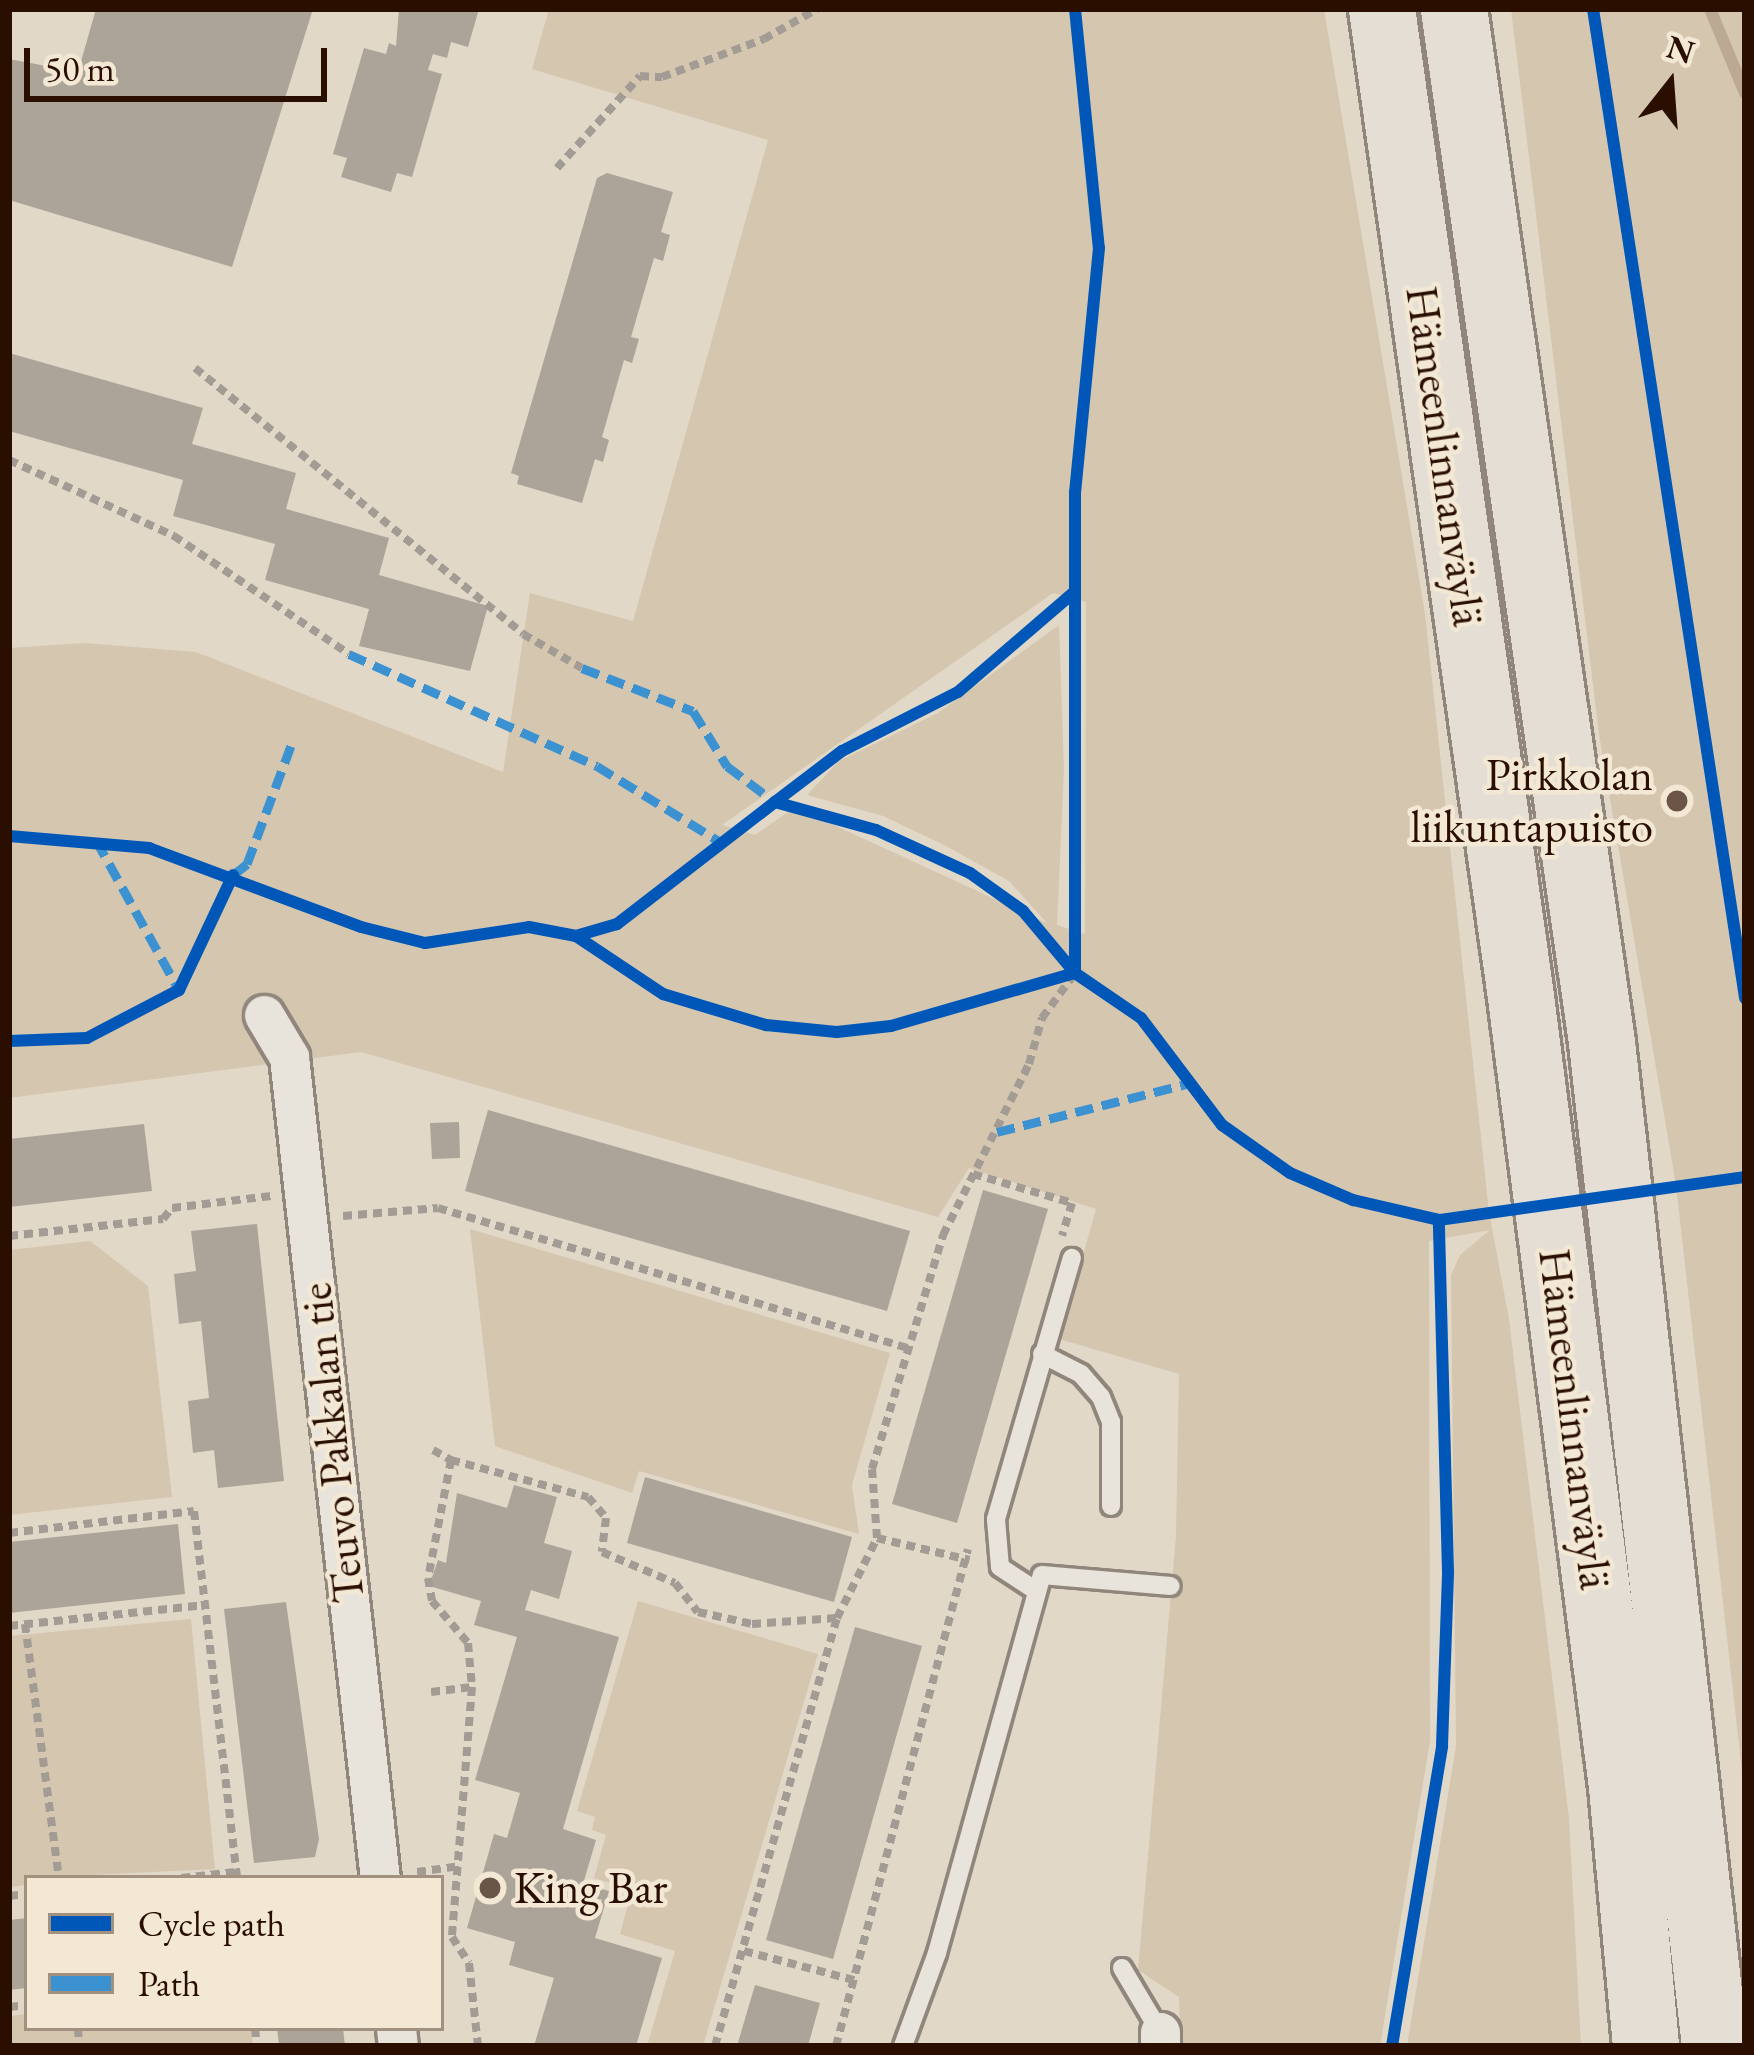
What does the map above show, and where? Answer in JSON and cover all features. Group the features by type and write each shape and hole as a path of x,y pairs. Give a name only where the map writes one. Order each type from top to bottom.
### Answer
{"highway":[{"name":"Hämeenlinnanväylä","path":"1382,9 1524,1021 1622,1787 1646,2046"},
{"name":"Hämeenlinnanväylä","path":"1454,9 1602,1043 1715,2046"}],"street":[{"name":"Teuvo Pakkalan tie","path":"264,1015 289,1057 380,1875"}],"lane":[{"path":"1035,1590 1000,1567 996,1519 1072,1258"},
{"path":"1042,1354 1081,1374 1102,1396 1111,1422 1111,1506"},
{"path":"903,2046 937,1953 1042,1575 1172,1586"},
{"path":"1122,1968 1160,2039"}],"path":[{"path":"556,168 640,76 662,77 764,39 817,9"},
{"path":"195,368 524,634 581,668"},
{"path":"9,460 174,536 350,654"},
{"path":"1069,954 1076,973 1092,984"},
{"path":"1038,986 1076,973"},
{"path":"716,2046 837,1618 877,1538 872,1469 943,1235 1029,1064 1042,1018 1076,973"},
{"path":"9,1236 163,1219 172,1208 272,1196"},
{"path":"308,1220 438,1208 909,1348"},
{"path":"433,1450 451,1460 588,1496 606,1518 602,1552 675,1583 698,1612 752,1624 837,1618"},
{"path":"451,1460 428,1578 431,1600 468,1643 472,1687 452,1937 469,1963 478,2046"},
{"path":"9,1533 194,1511 237,1875"},
{"path":"877,1538 1000,1567"},
{"path":"836,2046 965,1560"},
{"path":"9,1626 206,1605"},
{"path":"26,1624 59,1875"},
{"path":"431,1692 472,1687"},
{"path":"744,1951 854,1980"}],"shaded area":[{"path":"549,9 1324,9 1425,614 1489,1212 1509,1319 1569,1818 1581,2046 1407,2046 1456,1746 1451,1275 1460,1255 1490,1230 1429,1241 1430,1741 1380,2046 1180,2046 1179,1997 1138,1970 1176,1536 1179,1374 1059,1339 1096,1209 969,1168 938,1217 361,1052 9,1098 9,648 84,643 196,652 503,772 530,593 633,621 768,140 532,69","holes":["1053,593 1086,602 1085,934 1057,925 1064,769 1059,625 938,713 839,761 807,795 883,816 944,845 1009,881 1047,923 808,813 788,812 755,835 722,825"]},
{"name":"Pirkkolan liikuntapuisto","path":"1511,9 1745,9 1745,1798 1676,1185 1599,734"},
{"path":"470,1229 890,1353 852,1485 859,1534 639,1471 632,1493 495,1446"},
{"path":"90,1241 148,1286 172,1497 9,1515 9,1250"},
{"path":"638,1601 818,1654 703,2046 647,2046 675,1951 620,1934 632,1890 594,1878 606,1835 592,1830 595,1817 577,1811"},
{"path":"191,1619 215,1869 24,1875 24,1885 9,1887 9,1636"},
{"path":"24,2014 24,2031 251,2031 253,2046 9,2046 9,2016"}],"building":[{"path":"96,9 313,9 232,267 9,200 9,59 78,72"},
{"path":"399,9 479,9 468,47 451,42 447,58 433,54 428,70 442,74 412,177 397,173 391,192 341,177 347,158 333,154 364,48 386,54 389,43 396,46"},
{"path":"607,173 673,192 661,232 670,235 663,261 654,258 631,337 639,339 632,363 624,360 602,437 609,440 603,462 595,459 582,503 517,484 519,476 511,473 597,178"},
{"path":"9,353 203,408 192,444 296,473 286,509 389,538 379,575 488,606 470,671 359,646 369,609 265,580 275,544 173,516 183,480 9,431"},
{"path":"488,1110 910,1231 887,1311 465,1191"},
{"path":"459,1122 460,1158 432,1159 430,1123"},
{"path":"144,1124 152,1191 9,1207 9,1139"},
{"path":"983,1190 1048,1209 957,1523 892,1504"},
{"path":"257,1224 284,1481 218,1488 214,1450 193,1453 188,1401 209,1398 201,1321 179,1324 174,1274 196,1271 191,1231"},
{"path":"645,1477 852,1537 834,1602 627,1543"},
{"path":"514,1485 557,1497 544,1543 572,1551 559,1599 531,1590 525,1610 619,1637 563,1829 596,1840 583,1884 609,1891 595,1938 662,1958 636,2046 534,2046 554,1978 509,1965 515,1942 467,1928 494,1834 507,1838 520,1793 475,1780 517,1637 474,1625 481,1601 429,1586 438,1560 446,1563 457,1493 507,1508"},
{"path":"178,1524 185,1594 9,1613 9,1542"},
{"path":"286,1602 319,1839 315,1857 254,1863 224,1609"},
{"path":"855,1627 922,1646 833,1959 766,1940"},
{"path":"24,1918 24,1988 9,1990 9,1920"},
{"path":"755,1985 820,2003 808,2046 737,2046"},
{"path":"277,2031 343,2031 345,2046 279,2046"}],"waterway":[{"path":"1710,9 1745,93"}],"marked path":[{"path":"349,654 597,766 724,844"},
{"path":"582,668 693,711 727,766 775,802"},
{"path":"233,875 247,864 291,746"},
{"path":"96,840 179,990"},
{"path":"997,1132 1191,1083"}],"cycle path":[{"path":"1075,9 1099,248 1075,492 1075,973 1141,1018 1222,1125 1290,1173 1353,1200 1439,1220 1745,1177"},
{"path":"1593,9 1745,998"},
{"path":"775,802 842,751 958,692 1073,593"},
{"path":"9,836 149,848 361,927 425,943 529,927 576,936 663,994 766,1025 837,1032 891,1026 1075,973 1023,911 970,873 876,830 775,802 617,924 576,936"},
{"path":"9,1041 87,1038 179,990 233,875"},
{"path":"1392,2046 1442,1746 1448,1572 1439,1220"}],"place":[{"name":"Pirkkolan liikuntapuisto","path":"1677,801"},
{"name":"King Bar","path":"490,1888"}]}
